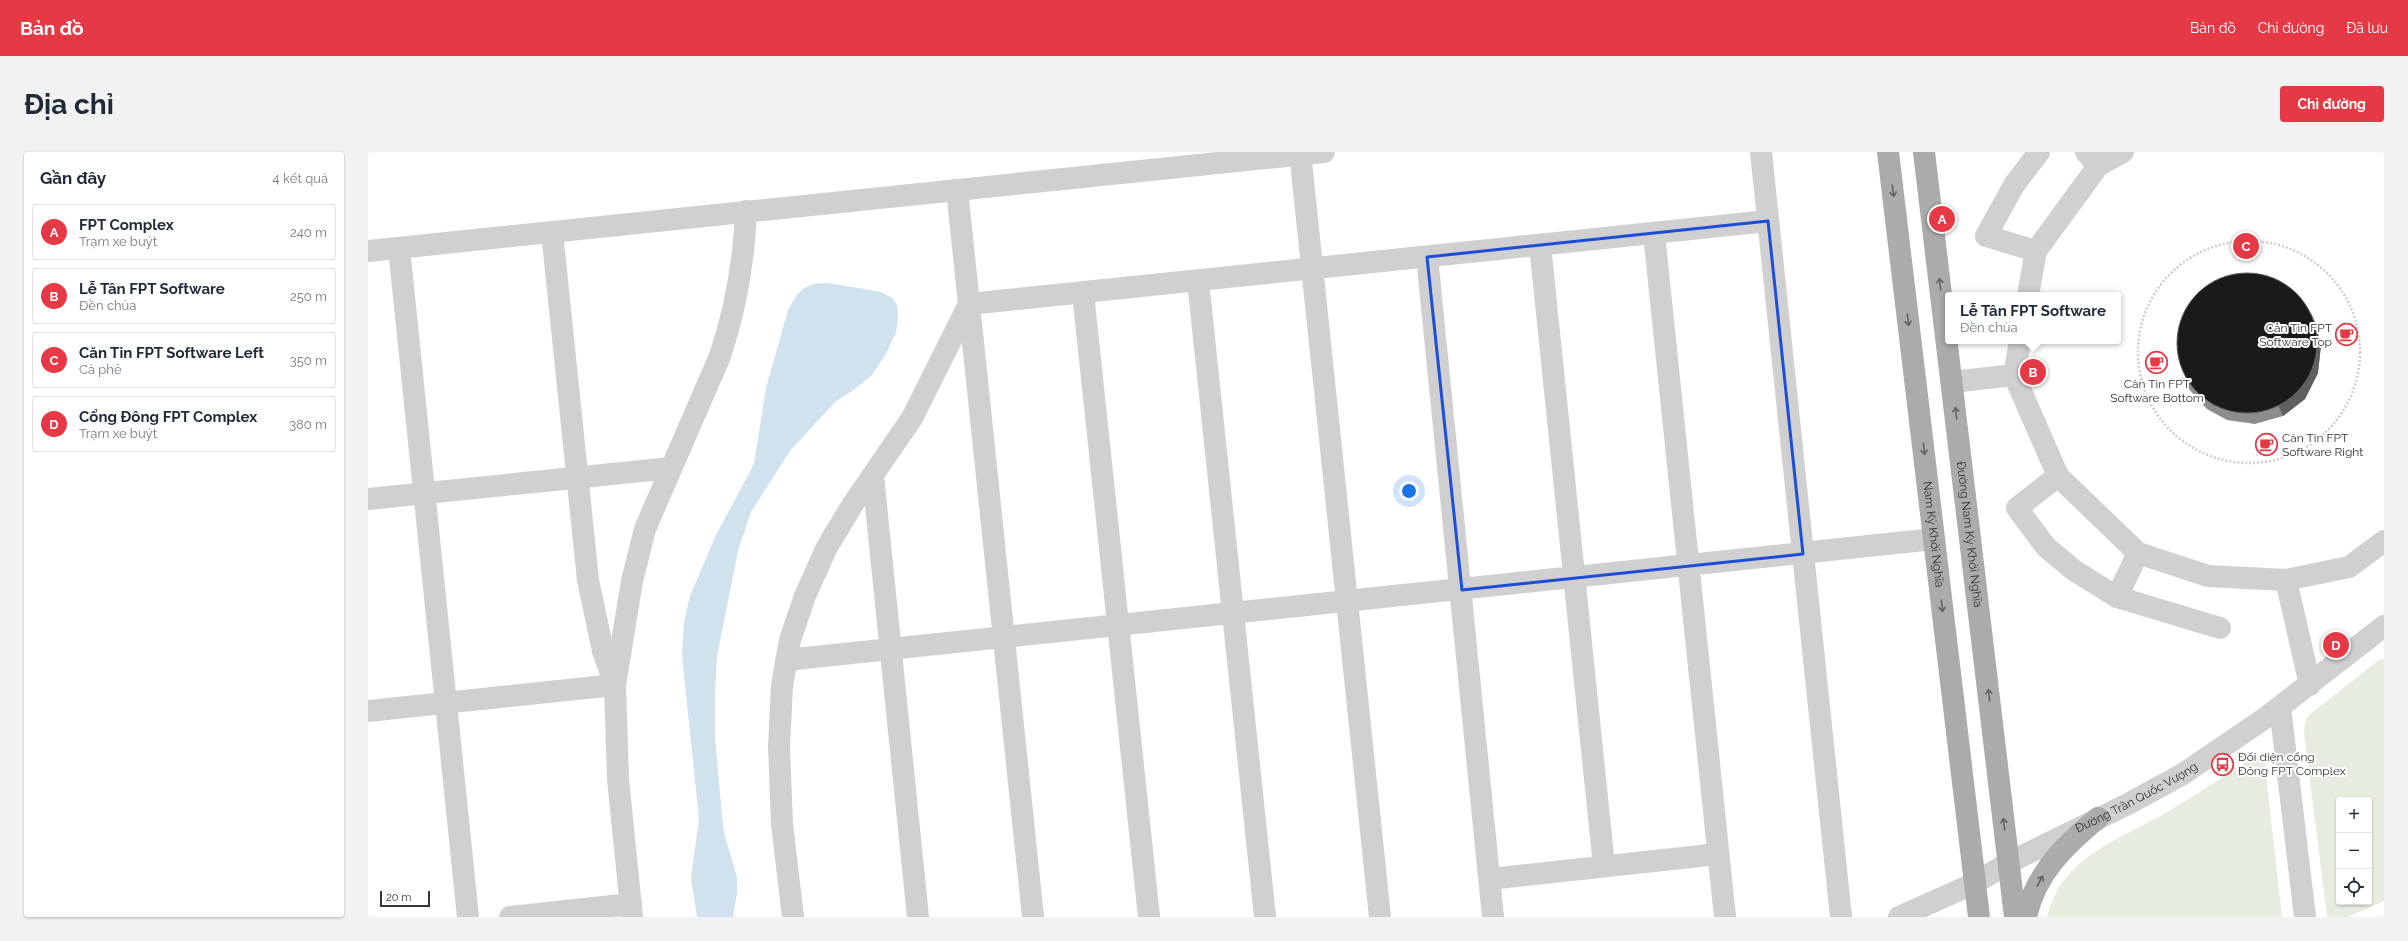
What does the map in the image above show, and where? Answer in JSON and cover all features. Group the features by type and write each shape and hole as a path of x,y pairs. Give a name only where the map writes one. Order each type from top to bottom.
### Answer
{"main road":[{"name":"Nam Kỳ Khởi Nghĩa","path":"1888,152 1979,917"},
{"name":"Đường Nam Kỳ Khởi Nghĩa","path":"1924,152 1945,324"},
{"name":"Đường Nam Kỳ Khởi Nghĩa","path":"1947,344 2015,917"},
{"path":"2026,917 2034,893 2050,865 2071,840 2098,818"}],"street":[{"path":"368,251 1300,153 1324,152"},
{"path":"1761,152 1840,917"},
{"path":"2036,251 1986,236 2014,184 2039,152"},
{"path":"2029,292 2036,251 2092,159 2124,152"},
{"path":"1300,153 1380,917"},
{"path":"957,190 1033,917"},
{"path":"510,917 632,910 618,779 615,685 637,555 654,506 720,356 730,328 742,272 746,211"},
{"path":"969,304 1768,221"},
{"path":"552,232 588,580 595,618 615,685"},
{"path":"1654,234 1690,565 1725,917"},
{"path":"1540,245 1604,866"},
{"path":"399,248 468,917"},
{"path":"1427,257 1462,590 1493,917"},
{"path":"1198,281 1265,917"},
{"path":"1083,293 1149,917"},
{"path":"793,917 785,863 780,783 780,715 786,660 796,619 816,570 839,526 912,418 969,304"},
{"path":"2019,344 2014,375 2058,476 2138,552 2208,576 2286,580 2349,567 2384,542"},
{"path":"1952,382 2014,375"},
{"path":"368,499 670,468"},
{"path":"873,476 918,917"},
{"path":"2058,476 2018,508 2046,547 2075,571 2117,598 2220,628"},
{"path":"786,660 1462,590 1934,539"},
{"path":"2117,598 2138,552"},
{"path":"2286,580 2310,684"},
{"name":"Đường Trần Quốc Vượng","path":"1899,917 1975,883 2008,863 2183,774 2280,707 2384,626"},
{"path":"368,710 615,685"},
{"path":"2280,707 2305,917"},
{"path":"1490,879 1718,854"}],"path":[{"path":"2242,241 2258,241 2283,246 2305,256 2324,271 2338,286 2348,303 2354,318 2359,341 2359,364 2354,387 2344,409 2330,427 2299,451 2277,459 2254,463 2216,458 2195,448 2176,434 2165,423 2152,404 2143,381 2139,357 2141,332 2145,316 2151,301 2164,281 2182,264 2203,251 2226,243 2242,241"}],"highlighted area":[{"path":"1768,221 1803,554 1462,590 1427,257"}],"shaded area":[{"path":"2384,659 2384,901 2348,917 2327,917 2304,733 2305,722 2309,715 2379,660"},
{"path":"2257,755 2264,758 2282,917 2047,917 2055,896 2066,879 2079,864 2095,852 2179,805"}],"water":[{"path":"828,283 881,292 892,298 897,305 898,316 896,332 886,354 872,375 855,389 835,402 790,451 751,512 738,551 717,656 715,695 715,737 724,833 737,877 737,893 733,917 697,917 691,878 699,819 682,655 684,622 690,596 716,535 754,464 766,388 788,310 796,296 804,288 813,284"}],"building":[{"path":"2254,273 2274,278 2297,293 2312,316 2316,329 2316,357 2312,370 2297,393 2274,408 2261,412 2240,413 2220,408 2197,393 2182,370 2178,357 2177,336 2182,316 2197,293 2220,278 2233,274"}],"place":[{"name":"FPT Complex","path":"1942,219"},
{"name":"Căn Tin FPT Software Left","path":"2246,246"},
{"name":"Căn Tin FPT Software Top","path":"2347,335"},
{"name":"Căn Tin FPT Software Bottom","path":"2157,363"},
{"name":"Lễ Tân FPT Software","path":"2033,372"},
{"name":"Căn Tin FPT Software Right","path":"2267,445"},
{"name":"Cổng Đông FPT Complex","path":"2336,645"},
{"name":"Đối diện cổng Đông FPT Complex","path":"2222,764"}]}
